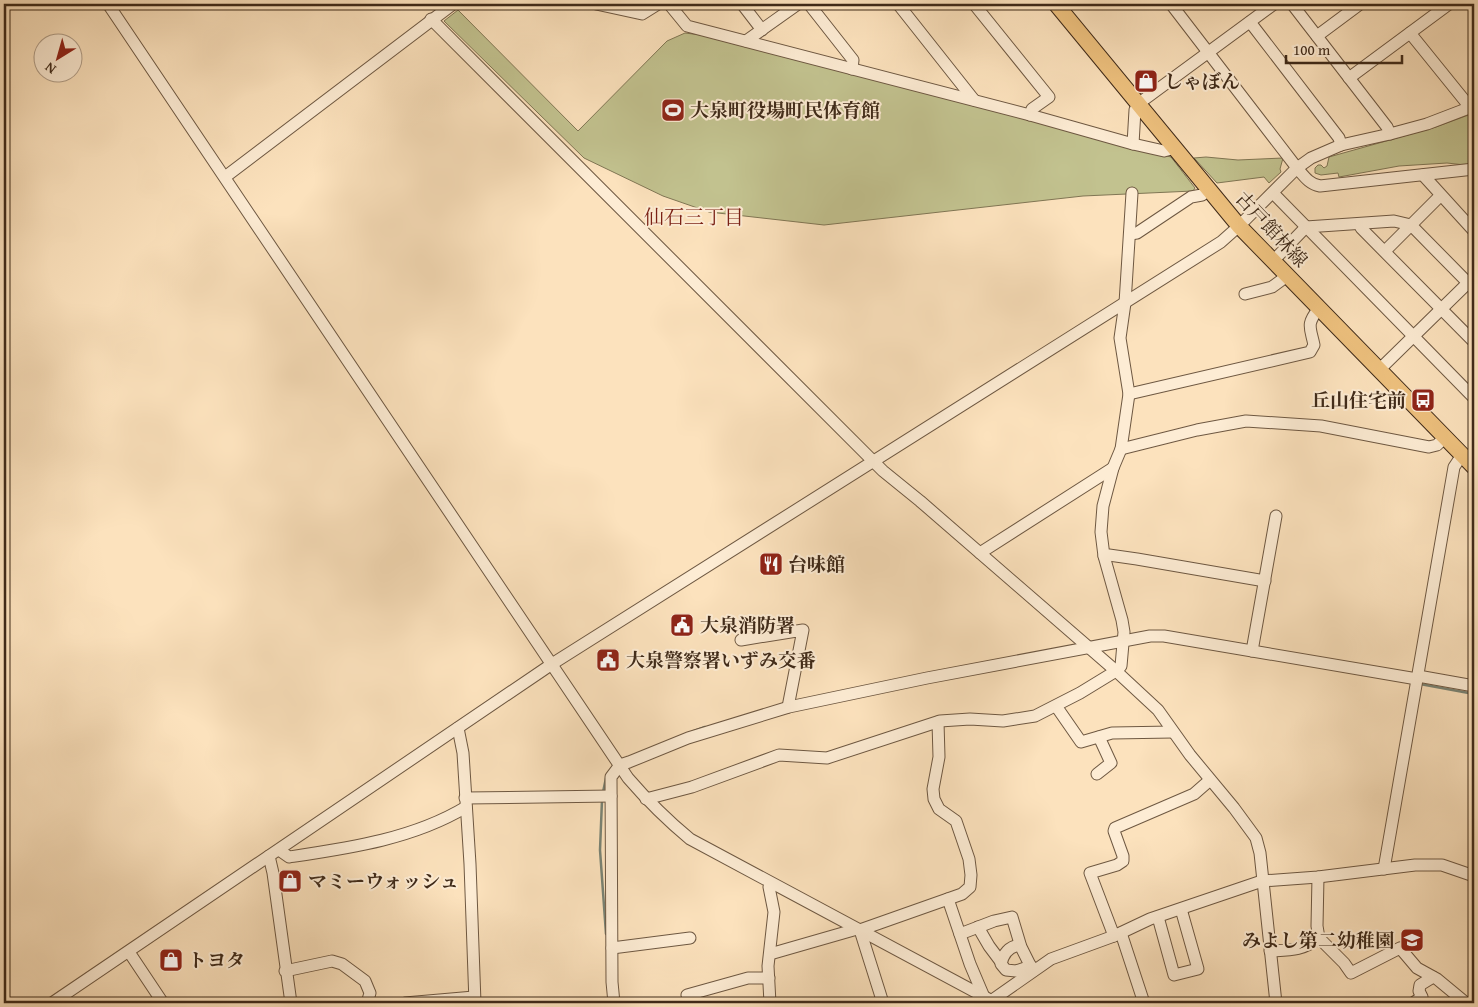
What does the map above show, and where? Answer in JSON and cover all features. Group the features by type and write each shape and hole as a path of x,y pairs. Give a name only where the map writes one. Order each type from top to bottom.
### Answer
{"main road":[{"name":"古戸館林線","path":"1056,4 1239,226 1445,438 1469,458"}],"street":[{"path":"108,4 628,778 646,799 669,822 690,839 990,1001"},
{"path":"225,177 453,4"},
{"path":"596,4 642,14 658,4"},
{"path":"669,4 687,26 699,30 974,100 1164,152 1175,148"},
{"path":"742,4 762,30"},
{"path":"746,41 798,4"},
{"path":"809,4 853,60 852,69"},
{"path":"898,4 974,100"},
{"path":"974,4 1049,98 1032,109 1030,115"},
{"path":"1171,4 1297,168 1314,185 1320,186 1474,169"},
{"path":"1132,144 1135,110 1138,104 1274,4"},
{"path":"1292,4 1387,127 1390,134"},
{"path":"1317,36 1360,4"},
{"path":"1350,78 1449,4"},
{"path":"432,19 874,462 1116,671 1158,710 1256,838 1260,853 1276,1003"},
{"path":"1250,22 1338,138 1341,145"},
{"path":"52,1003 552,664 1222,242 1297,168 1311,158 1341,145 1427,124 1472,107 1465,101 1410,33"},
{"path":"1422,175 1474,231"},
{"path":"1130,234 1136,233 1191,197 1202,195 1209,190"},
{"path":"646,799 692,787 779,755 827,758 938,722 970,719 1003,721 1035,716 1056,706 1116,671 1121,666 1124,640 1122,620 1104,556 1100,532 1103,506 1113,468 1121,449 1129,394 1120,338 1125,303 1132,193"},
{"path":"1273,193 1474,398"},
{"path":"1385,252 1440,196"},
{"path":"1273,261 1306,227 1394,221 1411,225 1472,283 1441,309 1379,370"},
{"path":"1360,224 1361,228 1474,342"},
{"path":"1245,294 1272,287 1287,276"},
{"path":"1129,394 1310,352 1314,346 1310,319 1319,308"},
{"path":"1121,449 1197,430 1246,421 1321,426 1429,446 1437,446 1445,438"},
{"path":"1384,869 1454,467 1469,458"},
{"path":"980,553 1113,468"},
{"path":"1252,651 1276,516"},
{"path":"1104,556 1118,556 1265,581"},
{"path":"741,640 803,630 788,707"},
{"path":"614,1003 611,778 620,765 688,738 788,707 1124,640 1164,636 1474,686"},
{"path":"1056,706 1081,742 1112,734 1173,732"},
{"path":"770,954 858,930 962,894 970,887 969,859 956,821 939,809 934,799 933,789 940,757 938,722"},
{"path":"405,1003 474,1000 470,864 463,753 458,728"},
{"path":"1097,774 1111,763 1099,737"},
{"path":"1144,1003 1117,934 1090,873 1117,865 1123,861 1114,831 1115,828 1194,794 1210,780"},
{"path":"274,853 289,857 348,848 423,828 446,819 465,802 611,796"},
{"path":"274,853 273,873 285,971 291,1003"},
{"path":"990,1001 1032,969 1051,959 1158,917 1262,881 1318,877 1415,865 1442,865 1474,876"},
{"path":"1318,877 1317,926 1319,938 1344,963 1351,973 1400,948 1417,968 1433,977 1466,1003"},
{"path":"770,883 769,887 774,912 770,954 770,1003"},
{"path":"948,899 960,934 990,1001"},
{"path":"1158,917 1174,975 1198,968 1181,909"},
{"path":"960,934 1012,917 1020,945 1032,969"},
{"path":"978,927 1006,970 1032,969"},
{"path":"858,930 883,1003"},
{"path":"612,948 690,938"},
{"path":"1270,951 1288,951 1308,947 1319,938"},
{"path":"1002,962 1006,951 1020,945"},
{"path":"129,952 163,1003"},
{"path":"285,971 332,961 342,964 365,981 370,993 367,1003"},
{"path":"1413,1003 1422,997 1420,985 1433,977"},
{"path":"687,995 748,978 769,978"}],"green space":[{"path":"458,10 578,131 667,41 685,33 701,35 1020,114 1171,157 1195,188 1193,191 1083,196 824,225 709,212 663,196 584,158 444,21"},
{"path":"1474,113 1474,166 1447,163 1399,166 1339,177 1338,173 1321,175 1315,173 1315,168 1318,165 1324,168 1327,166 1329,157 1436,127"},
{"path":"1206,157 1238,160 1283,158 1281,172 1269,183 1264,177 1217,183 1194,158"}],"waterway":[{"path":"1420,684 1474,694"},
{"path":"694,731 705,727"},
{"path":"603,792 606,778"},
{"path":"602,800 600,850 606,934"}],"place":[{"name":"しゃぼん","path":"1146,81"},
{"name":"大泉町役場町民体育館","path":"673,110"},
{"name":"丘山住宅前","path":"1423,400"},
{"name":"台味館","path":"771,564"},
{"name":"大泉消防署","path":"682,625"},
{"name":"大泉警察署いずみ交番","path":"608,660"},
{"name":"マミーウォッシュ","path":"290,881"},
{"name":"みよし第二幼稚園","path":"1412,940"},
{"name":"トヨタ","path":"171,960"}],"district":[{"name":"仙石三丁目","path":"694,217"}]}
